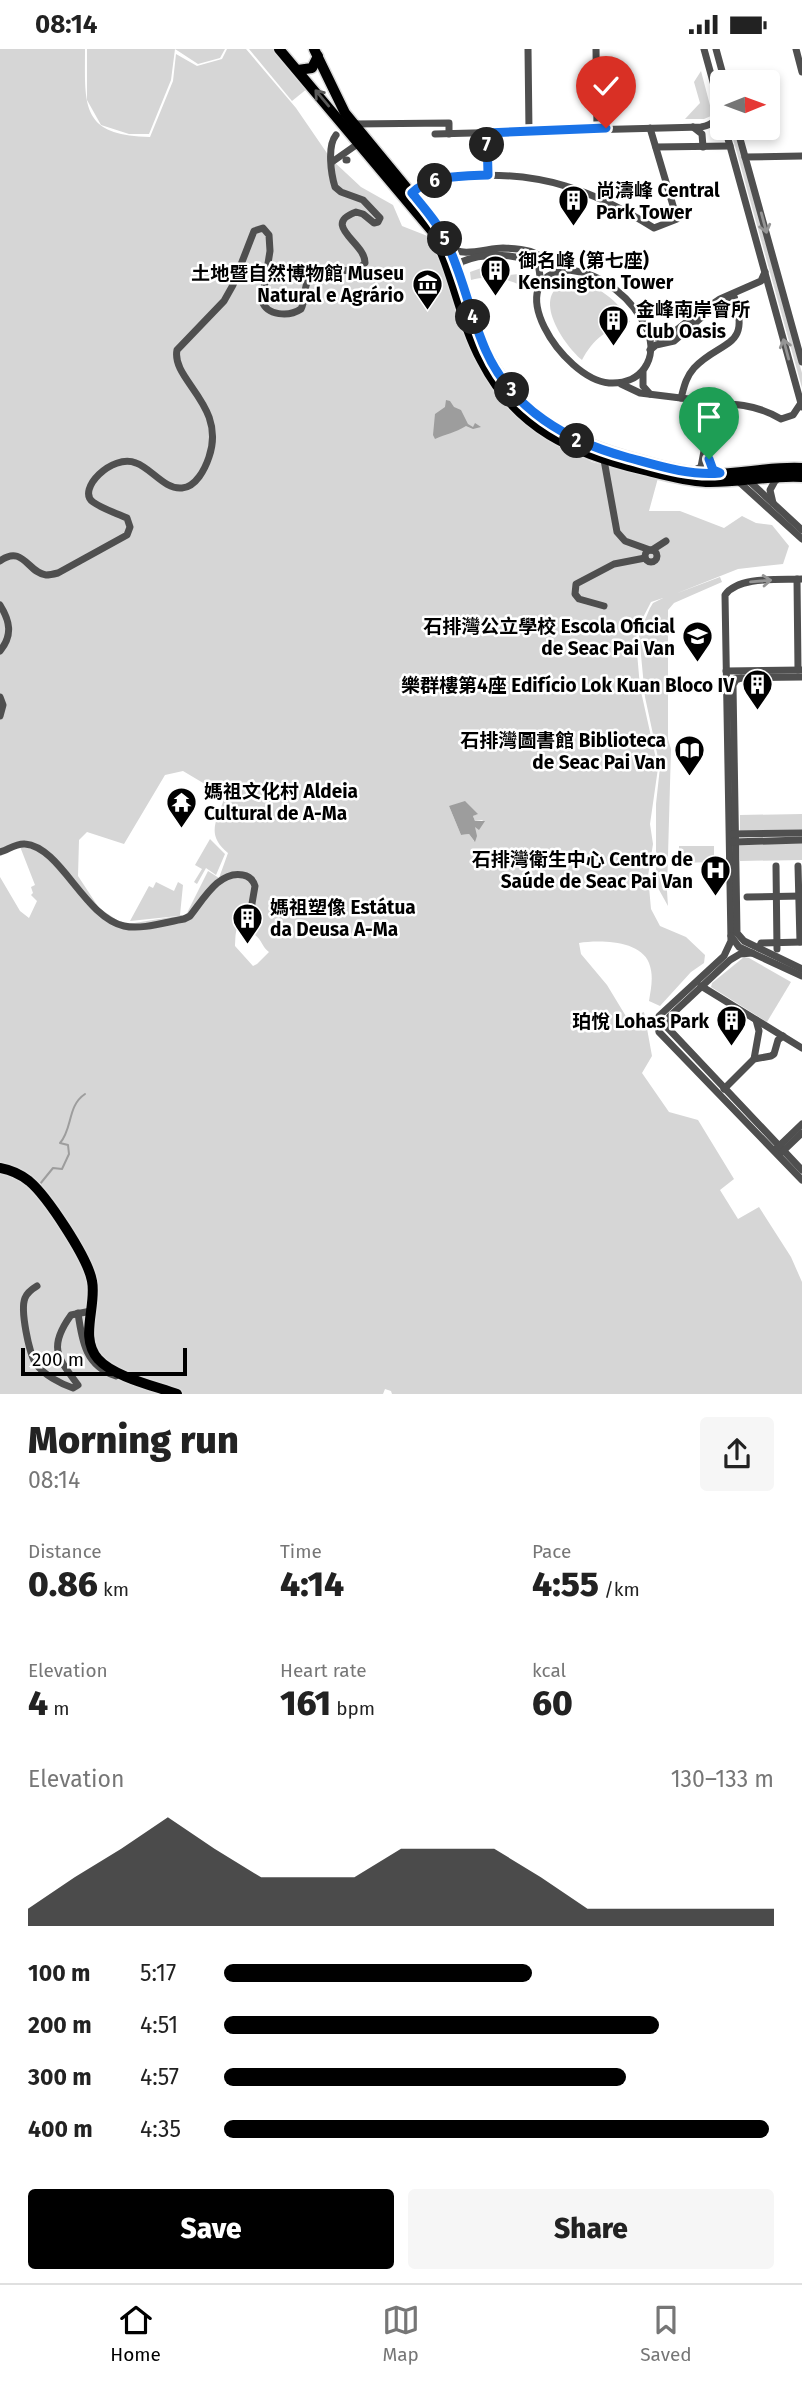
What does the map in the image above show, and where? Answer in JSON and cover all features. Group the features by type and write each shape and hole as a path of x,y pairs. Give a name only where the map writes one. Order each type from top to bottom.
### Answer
{"main road":[{"path":"279,49 344,130 412,193 432,218 448,244 491,361 507,385 536,415 590,447 691,472 735,476 748,485 784,476 802,477"},
{"path":"298,70 312,68 316,53"},
{"path":"316,53 338,101 344,130 359,143 432,232 442,252 475,347 495,384 519,411 541,429 569,446 604,460 688,480 710,482 756,470 802,468"},
{"path":"748,485 756,470"},
{"path":"0,1168 21,1175 34,1185 59,1219 90,1272 93,1287 89,1338 94,1354 111,1370 177,1394"}],"street":[{"path":"528,49 529,131"},
{"path":"596,49 597,129"},
{"path":"704,49 710,71"},
{"path":"716,49 722,70"},
{"path":"796,49 802,72"},
{"path":"0,561 16,556 38,572 46,575 58,573 127,534 130,527 127,519 92,501 88,495 101,472 114,463 135,462 168,484 180,488 190,485 200,475 211,453 212,426 204,403 178,365 177,350 225,301 254,231 263,228 269,235 270,251 262,301 265,309 272,313 291,313 301,309 307,283 313,276 331,270 356,271 365,263 363,252 346,234 342,223 344,219 356,212 374,223 380,218 363,200 335,187 331,143 344,130 449,123 449,134"},
{"path":"435,134 710,124"},
{"path":"693,127 702,134 703,147"},
{"path":"412,193 420,186 449,178 515,176 575,187 616,205 654,228 677,219 650,128"},
{"path":"487,133 488,175"},
{"path":"458,273 459,264 467,260 517,257 528,260 537,267 542,277 538,302 540,319 546,332 557,348 593,379 617,383 639,393 697,400 704,404 747,405 768,411 781,419 793,415 801,405 728,140"},
{"path":"740,140 802,362"},
{"path":"332,162 359,143"},
{"path":"656,147 730,146"},
{"path":"745,157 802,156"},
{"path":"448,244 453,250 461,252 490,249 528,250 543,256 564,271"},
{"path":"541,285 548,276 564,271 588,274 616,290 631,305 648,332 650,350 643,371 643,386 650,394"},
{"path":"648,332 658,338 668,337 720,299 761,281 765,272"},
{"path":"650,350 656,345 674,341 703,316 734,297 760,288 770,291"},
{"path":"681,398 693,370 735,338 740,318 734,297"},
{"path":"617,383 634,380 643,371"},
{"path":"704,404 711,467 720,473"},
{"path":"691,472 701,467 706,435"},
{"path":"604,460 617,532 625,541 656,553 657,558 652,562 645,558 614,564 576,584 575,590 579,599 604,606"},
{"path":"774,504 770,490 775,481 784,476"},
{"path":"748,485 802,530"},
{"path":"748,485 802,539"},
{"path":"651,550 666,541"},
{"path":"801,672 799,579 755,580 726,592 726,675 737,933 756,950 802,976"},
{"path":"0,605 9,625 7,641 0,650"},
{"path":"726,675 801,672"},
{"path":"726,675 741,678 801,672"},
{"path":"741,678 733,685 729,947 724,956 659,1016 657,1025 659,1032 779,1151 802,1170"},
{"path":"0,697 3,705 0,716"},
{"path":"732,838 802,833"},
{"path":"732,838 802,840"},
{"path":"0,852 19,844 36,848 50,857 98,912 128,927 184,919 190,916 224,878 244,875 253,881 255,886 249,921"},
{"path":"776,866 777,946"},
{"path":"798,866 801,942 777,946 761,943 756,950 737,955 670,1016 665,1025 802,1180"},
{"path":"747,897 800,896"},
{"path":"730,936 737,945 802,969"},
{"path":"701,986 802,1048"},
{"path":"724,1089 754,1059 760,1031 756,1020"},
{"path":"754,1059 773,1055 778,1040 783,1036"},
{"path":"779,1151 802,1124"},
{"path":"779,1151 802,1133"},
{"path":"37,1286 26,1295 24,1304 30,1350 43,1372 76,1388 78,1385 57,1355 56,1346 71,1315 91,1311"},
{"path":"78,1313 85,1348 92,1361 107,1373 137,1383 143,1382"}],"shaded area":[{"path":"0,49 85,49 85,86 91,114 110,131 150,137 173,81 176,54 197,66 222,59 227,49 246,49 296,108 331,159 361,187 393,205 402,226 430,237 481,372 502,399 522,418 547,437 592,462 658,478 649,511 680,511 724,528 742,516 756,523 772,525 789,546 783,564 738,569 675,594 720,577 722,582 674,603 668,610 668,739 671,749 668,906 658,888 656,873 656,804 660,767 645,697 639,634 653,603 663,598 651,602 637,629 640,687 658,768 650,824 653,844 648,876 651,909 660,926 686,937 705,955 704,963 691,972 660,1006 649,1001 651,968 644,955 618,943 579,943 581,954 607,985 627,1018 644,1012 652,1056 642,1073 669,1112 698,1120 734,1179 720,1190 738,1219 759,1207 791,1257 802,1282 802,1394 392,1394 385,1389 383,1394 0,1394 0,877 20,911 29,918 37,901 31,895 31,887 35,885 19,844 0,852","holes":["183,771 225,796 216,820 215,833 217,840 228,853 219,878 208,871 186,915 180,915 183,885 178,882 174,891 156,882 153,888 149,886 130,921 178,916 128,924 99,908 78,876 79,840 87,832 124,844 165,775","449,806 477,814 473,816 475,821 483,820 474,827 474,841 469,834 461,835","246,920 254,927 255,935 269,952 253,966 235,946 239,925"]},
{"path":"87,49 175,49 171,80 149,134 129,134 101,125 87,100"},
{"path":"175,49 225,49 220,58 198,64"},
{"path":"249,49 274,49 308,88 292,101"},
{"path":"701,71 710,105 710,116 704,119 685,119 700,103 694,82"},
{"path":"733,140 737,140 802,373 802,388"},
{"path":"487,266 509,275 529,273 531,286 528,290 516,283 493,278 471,280 470,272"},
{"path":"572,281 590,285 606,294 620,307 630,322 602,335 582,360 558,330 550,305 552,295 559,286"},
{"path":"446,400 461,410 468,424 473,427 475,423 481,427 473,429 466,426 435,439 435,414 445,407"},
{"path":"465,801 478,814 473,816 475,821 485,821 479,830 475,827 475,842 469,834 461,835 449,806"},
{"path":"802,814 802,831 740,831 740,815"},
{"path":"210,839 225,854 216,875 206,868 197,884 194,882 202,869 195,865"},
{"path":"802,843 802,860 740,861 739,845"},
{"path":"679,846 714,846 714,862 679,863"},
{"path":"744,957 791,982 767,1022 711,987 712,983"}],"waterway":[{"path":"40,1184 53,1168 62,1169 69,1154 68,1145 60,1143 67,1131 75,1105 85,1094"}],"place":[{"name":"尚濤峰 Central Park Tower","path":"573,228"},
{"name":"御名峰 (第七座) Kensington Tower","path":"495,298"},
{"name":"土地暨自然博物館 Museu Natural e Agrário","path":"427,311"},
{"name":"金峰南岸會所 Club Oasis","path":"613,347"},
{"name":"石排灣公立學校 Escola Oficial de Seac Pai Van","path":"698,664"},
{"name":"樂群樓第4座 Edifício Lok Kuan Bloco IV","path":"757,712"},
{"name":"石排灣圖書館 Biblioteca de Seac Pai Van","path":"689,778"},
{"name":"媽祖文化村 Aldeia Cultural de A-Ma","path":"181,829"},
{"name":"石排灣衛生中心 Centro de Saúde de Seac Pai Van","path":"716,897"},
{"name":"媽祖塑像 Estátua da Deusa A-Ma","path":"247,945"},
{"name":"珀悅 Lohas Park","path":"732,1048"}],"route":[{"path":"606,128 487,133 488,175 463,176 426,183 412,193 438,226 448,244 474,321 496,370 536,415 590,447 647,463 691,472 720,473 713,470 709,459"}]}
